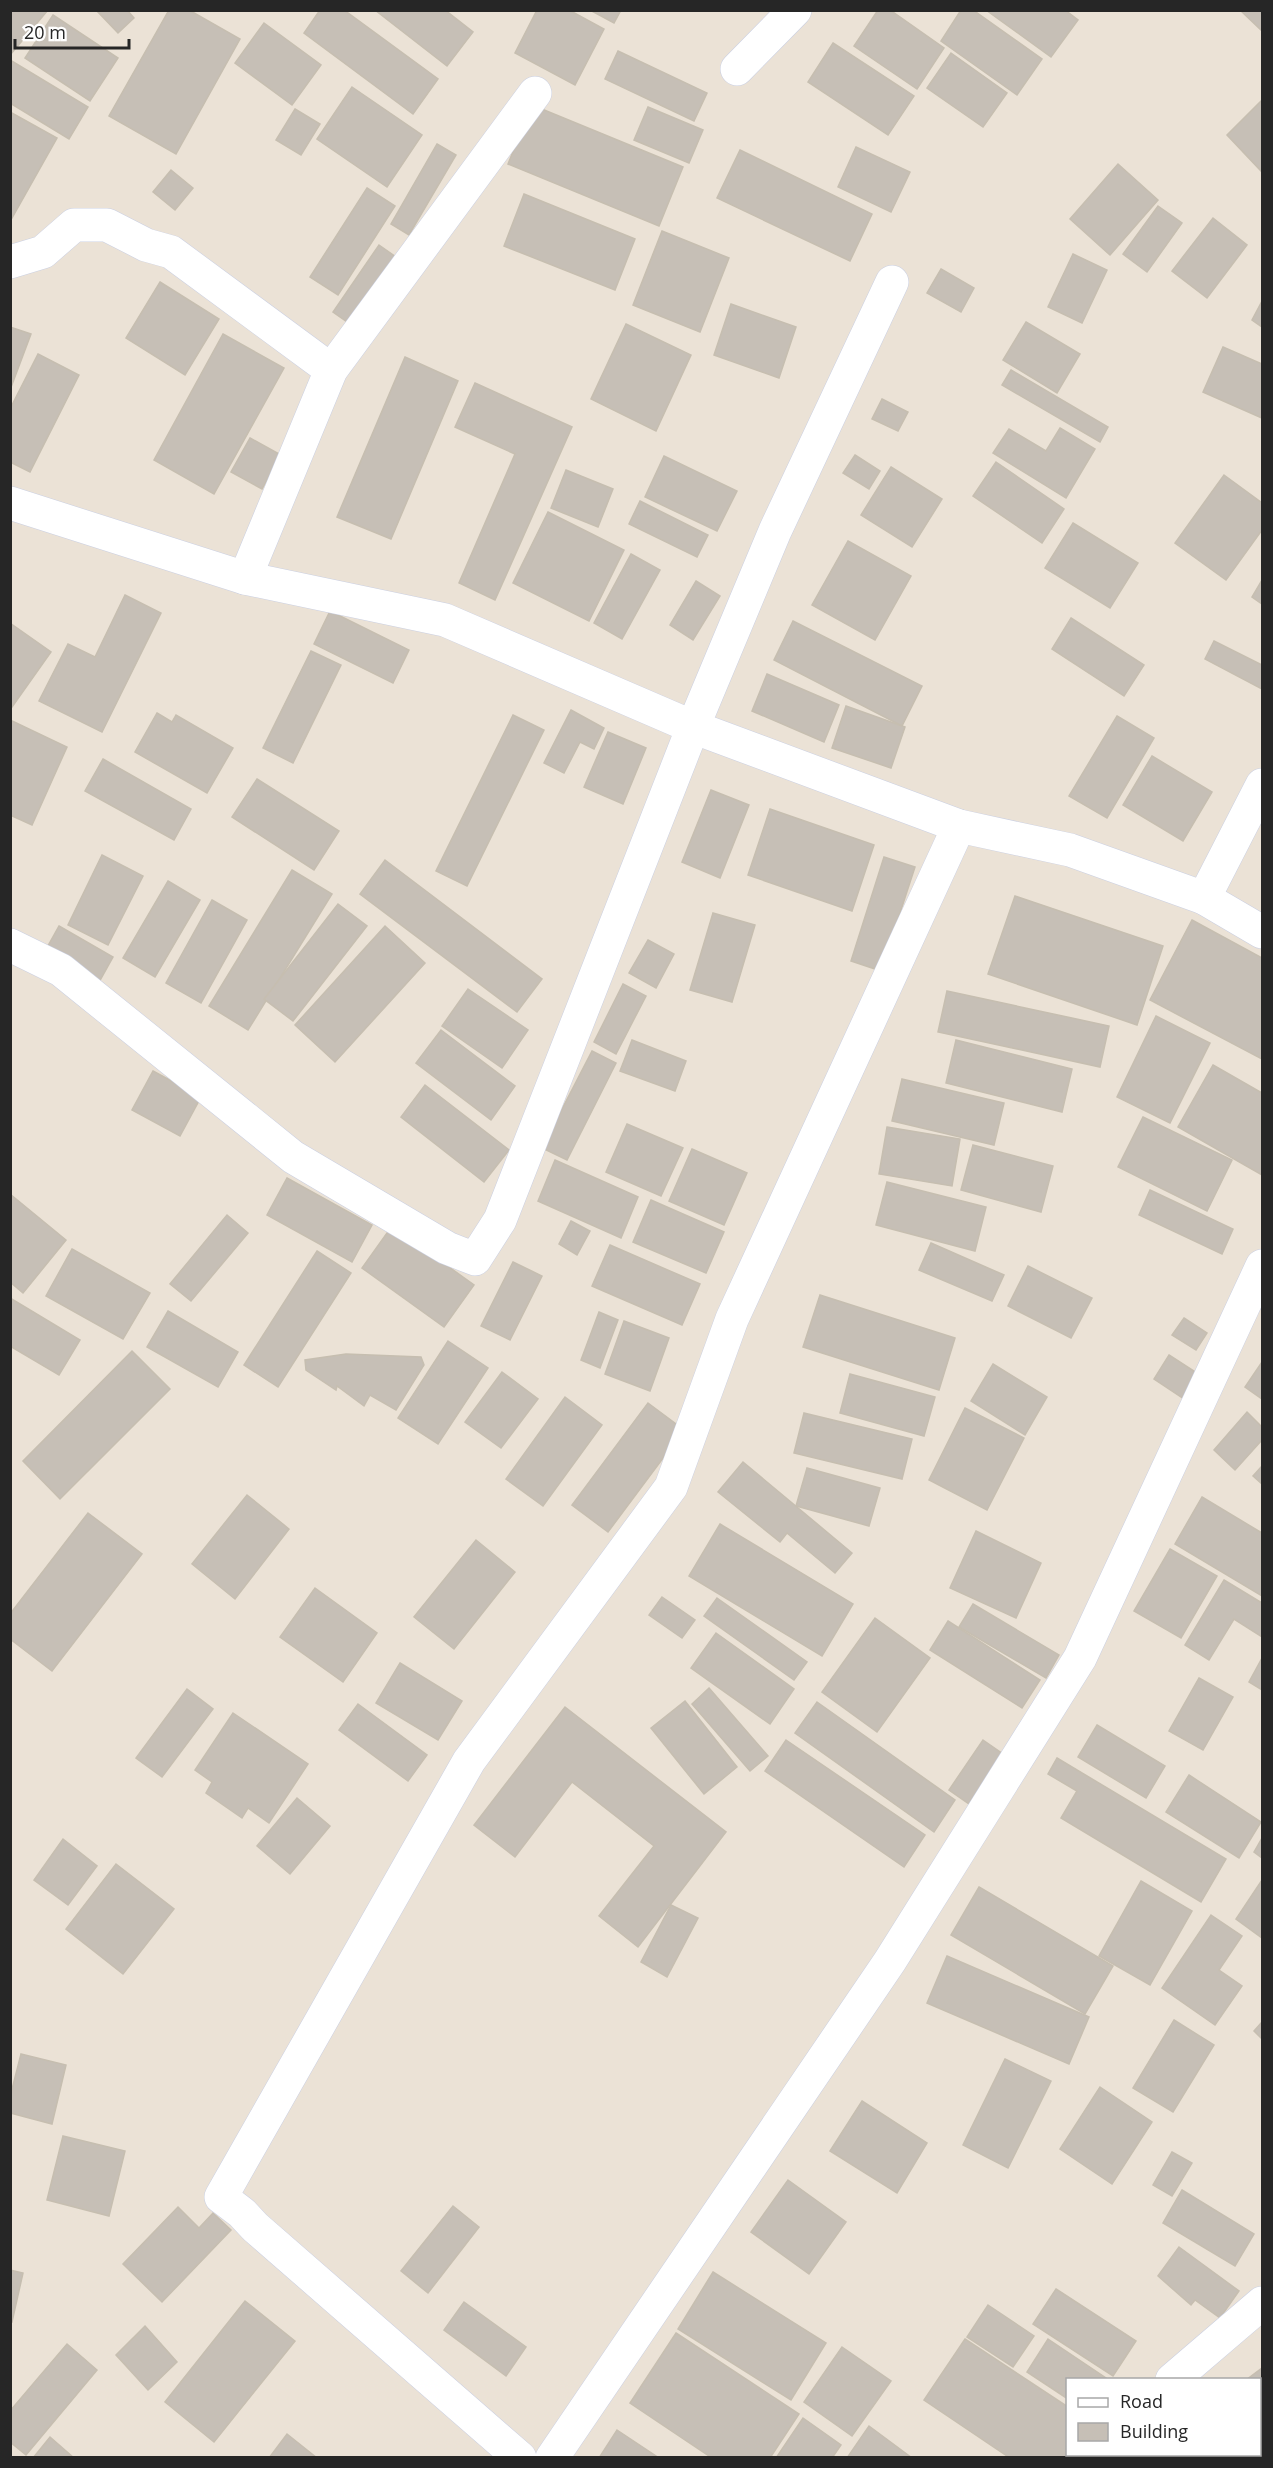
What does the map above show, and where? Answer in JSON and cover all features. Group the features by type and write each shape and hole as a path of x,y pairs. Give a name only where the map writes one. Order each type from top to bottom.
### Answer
{"street":[{"path":"737,69 795,10"},
{"path":"245,578 331,370 535,93"},
{"path":"10,262 43,252 74,225 107,225 146,245 171,252 331,370"},
{"path":"10,945 61,970 293,1157 447,1248 475,1259 500,1220 693,727 775,531 892,282"},
{"path":"10,504 245,578 445,620 693,727 959,826 1070,850 1204,898 1263,932"},
{"path":"1204,898 1263,785"},
{"path":"520,2457 221,2197 469,1761 671,1487 732,1319 959,826"},
{"path":"552,2457 891,1961 1080,1659 1263,1266"},
{"path":"1173,2378 1263,2303"}],"building":[{"path":"10,10 48,10 11,54 10,53"},
{"path":"96,10 127,10 134,18 118,33"},
{"path":"169,10 189,10 240,39 176,154 109,116"},
{"path":"320,10 344,10 438,79 413,114 304,33"},
{"path":"375,10 445,10 473,32 447,66"},
{"path":"537,10 569,10 604,29 575,85 515,53"},
{"path":"590,10 621,10 614,23"},
{"path":"878,10 890,10 944,48 917,89 854,46"},
{"path":"961,10 973,10 1042,59 1017,95 941,41"},
{"path":"986,10 1065,10 1078,20 1051,57"},
{"path":"1240,10 1262,10 1262,31"},
{"path":"53,15 118,58 90,101 25,58"},
{"path":"264,23 321,65 292,105 235,63"},
{"path":"833,43 914,96 888,135 808,82"},
{"path":"618,51 707,93 694,121 605,79"},
{"path":"951,53 1007,93 983,127 927,88"},
{"path":"10,60 88,107 69,139 10,103"},
{"path":"352,87 422,135 387,187 317,139"},
{"path":"1262,100 1262,172 1227,135"},
{"path":"532,105 683,167 659,226 508,164"},
{"path":"648,107 703,130 689,163 634,140"},
{"path":"295,109 320,124 301,155 276,140"},
{"path":"10,112 57,138 12,218 10,217"},
{"path":"437,144 456,155 409,235 391,224"},
{"path":"856,147 910,172 891,212 838,187"},
{"path":"740,150 872,214 850,261 717,198"},
{"path":"1118,164 1158,200 1110,255 1070,219"},
{"path":"171,170 193,188 175,210 153,192"},
{"path":"367,188 395,206 338,295 310,277"},
{"path":"524,194 635,239 615,290 504,246"},
{"path":"1158,206 1182,223 1147,272 1123,254"},
{"path":"1213,218 1247,245 1207,298 1172,271"},
{"path":"662,231 729,258 700,332 633,305"},
{"path":"379,245 406,264 360,331 333,312"},
{"path":"1073,254 1107,270 1082,323 1048,307"},
{"path":"941,269 974,288 961,312 927,293"},
{"path":"160,282 219,319 185,375 126,338"},
{"path":"1262,301 1262,327 1252,320"},
{"path":"731,304 796,327 779,378 714,355"},
{"path":"1026,322 1080,354 1057,393 1003,360"},
{"path":"626,324 691,355 656,431 591,399"},
{"path":"10,327 31,334 10,390"},
{"path":"223,334 284,368 214,494 154,460"},
{"path":"1223,347 1262,364 1262,418 1203,392"},
{"path":"38,354 79,375 30,472 10,462 10,409"},
{"path":"405,357 458,381 391,539 337,517"},
{"path":"1011,370 1108,427 1100,442 1002,385"},
{"path":"475,383 572,427 495,600 459,583 515,454 455,427"},
{"path":"882,399 908,412 898,431 872,419"},
{"path":"1060,428 1095,449 1066,498 993,453 1009,429 1046,451"},
{"path":"250,438 281,455 262,489 231,472"},
{"path":"855,455 880,471 869,489 843,473"},
{"path":"664,456 737,491 717,531 645,497"},
{"path":"996,462 1064,509 1042,543 973,496"},
{"path":"891,467 942,499 912,547 861,515"},
{"path":"566,470 613,489 598,527 551,508"},
{"path":"1224,475 1262,503 1262,530 1226,580 1175,543"},
{"path":"640,501 708,535 697,557 629,524"},
{"path":"548,512 624,550 589,621 513,583"},
{"path":"1073,523 1138,563 1110,608 1045,568"},
{"path":"848,541 911,576 875,640 812,605"},
{"path":"631,554 660,570 622,639 594,623"},
{"path":"1262,580 1262,604 1252,597"},
{"path":"696,581 720,596 693,640 670,625"},
{"path":"125,595 161,613 102,732 39,701 68,644 95,657"},
{"path":"330,611 409,650 393,683 314,644"},
{"path":"1071,618 1144,665 1124,696 1052,649"},
{"path":"793,621 922,686 902,726 774,660"},
{"path":"10,623 51,652 12,707 10,706"},
{"path":"1214,641 1262,665 1262,689 1205,659"},
{"path":"311,651 341,665 293,763 263,748"},
{"path":"767,674 839,705 824,742 752,711"},
{"path":"846,706 905,727 891,768 832,748"},
{"path":"571,710 604,728 594,749 580,742 564,773 544,763"},
{"path":"157,713 172,722 176,715 233,748 207,793 135,752"},
{"path":"513,715 544,730 467,886 436,871"},
{"path":"1117,716 1154,738 1107,818 1069,796"},
{"path":"10,720 67,747 32,825 10,815"},
{"path":"608,732 646,748 623,804 584,787"},
{"path":"1152,756 1212,792 1183,841 1123,805"},
{"path":"103,759 191,809 174,840 85,791"},
{"path":"257,779 339,831 314,870 232,817"},
{"path":"711,790 749,805 720,878 682,862"},
{"path":"770,809 874,845 852,911 748,875"},
{"path":"102,855 143,876 108,945 68,925"},
{"path":"884,857 915,867 881,971 851,961"},
{"path":"385,860 542,979 517,1012 360,894"},
{"path":"292,870 332,894 248,1030 209,1006"},
{"path":"168,881 200,900 155,977 123,958"},
{"path":"1015,896 1163,946 1137,1025 988,974"},
{"path":"212,900 247,920 201,1003 166,983"},
{"path":"338,904 367,926 293,1021 264,999"},
{"path":"713,913 755,925 732,1002 690,990"},
{"path":"1192,920 1262,958 1262,1059 1150,1000"},
{"path":"59,926 113,957 98,984 44,953"},
{"path":"385,926 425,963 335,1062 295,1025"},
{"path":"648,940 674,954 656,988 629,973"},
{"path":"623,984 646,996 616,1054 594,1042"},
{"path":"468,989 528,1030 502,1068 442,1026"},
{"path":"947,991 1109,1026 1100,1067 938,1032"},
{"path":"1156,1016 1210,1043 1170,1123 1117,1097"},
{"path":"441,1030 515,1086 491,1120 416,1063"},
{"path":"632,1040 686,1061 675,1091 620,1071"},
{"path":"956,1040 1072,1069 1062,1112 946,1083"},
{"path":"592,1051 616,1063 567,1160 542,1148"},
{"path":"1213,1065 1262,1093 1262,1175 1178,1127"},
{"path":"153,1071 201,1097 180,1136 132,1110"},
{"path":"902,1079 1004,1103 994,1145 892,1121"},
{"path":"425,1085 509,1150 484,1182 401,1117"},
{"path":"1143,1117 1232,1160 1207,1211 1118,1167"},
{"path":"627,1124 683,1148 661,1196 606,1172"},
{"path":"887,1127 960,1139 952,1186 879,1174"},
{"path":"973,1145 1053,1166 1041,1212 961,1190"},
{"path":"692,1149 747,1173 724,1225 669,1201"},
{"path":"555,1160 638,1197 621,1238 538,1201"},
{"path":"287,1178 372,1225 352,1262 267,1215"},
{"path":"887,1182 986,1207 975,1251 876,1225"},
{"path":"1150,1190 1233,1229 1222,1254 1139,1215"},
{"path":"10,1194 66,1240 23,1293 10,1282"},
{"path":"651,1200 724,1232 706,1273 633,1242"},
{"path":"227,1215 248,1233 191,1301 170,1284"},
{"path":"571,1221 590,1231 577,1255 559,1244"},
{"path":"392,1226 474,1285 444,1327 362,1268"},
{"path":"931,1243 1004,1275 992,1301 919,1270"},
{"path":"610,1245 700,1284 682,1325 592,1286"},
{"path":"72,1249 150,1293 123,1339 46,1296"},
{"path":"317,1251 351,1273 278,1387 244,1365"},
{"path":"513,1262 542,1276 510,1340 481,1326"},
{"path":"1028,1266 1092,1298 1071,1338 1008,1306"},
{"path":"820,1295 955,1338 939,1390 803,1347"},
{"path":"10,1298 80,1340 59,1375 10,1346"},
{"path":"168,1311 238,1352 218,1387 147,1347"},
{"path":"599,1312 618,1320 600,1368 581,1360"},
{"path":"1184,1318 1207,1333 1196,1350 1172,1335"},
{"path":"624,1321 669,1338 650,1391 605,1374"},
{"path":"448,1341 488,1368 438,1444 398,1418"},
{"path":"132,1351 170,1389 60,1499 23,1461"},
{"path":"346,1354 421,1357 424,1365 396,1410 370,1395 364,1406 337,1386 336,1390 306,1370 305,1360"},
{"path":"1169,1355 1200,1375 1184,1399 1154,1379"},
{"path":"1262,1362 1262,1399 1245,1387"},
{"path":"993,1364 1047,1397 1025,1435 971,1401"},
{"path":"502,1372 538,1399 501,1448 465,1422"},
{"path":"850,1374 935,1397 924,1436 840,1413"},
{"path":"565,1397 602,1425 543,1506 506,1479"},
{"path":"648,1403 684,1430 608,1532 572,1505"},
{"path":"965,1408 1024,1438 987,1510 929,1480"},
{"path":"1247,1412 1262,1427 1262,1440 1235,1470 1214,1450"},
{"path":"804,1413 912,1439 902,1479 794,1453"},
{"path":"743,1462 852,1553 835,1573 787,1533 780,1542 718,1492"},
{"path":"1262,1466 1262,1484 1253,1476"},
{"path":"807,1468 880,1488 869,1526 796,1506"},
{"path":"247,1495 289,1529 235,1599 192,1564"},
{"path":"1202,1497 1262,1533 1262,1596 1175,1544"},
{"path":"88,1513 142,1554 52,1671 10,1639 10,1614"},
{"path":"720,1524 853,1604 822,1656 689,1576"},
{"path":"976,1531 1041,1563 1016,1618 950,1588"},
{"path":"476,1540 515,1572 454,1649 414,1617"},
{"path":"1170,1549 1217,1576 1181,1638 1134,1611"},
{"path":"1224,1580 1262,1603 1262,1637 1234,1619 1209,1660 1185,1645"},
{"path":"315,1588 377,1633 343,1682 280,1637"},
{"path":"662,1597 695,1620 682,1638 649,1615"},
{"path":"717,1598 807,1662 794,1680 704,1616"},
{"path":"973,1604 1059,1655 1046,1678 959,1627"},
{"path":"875,1618 930,1658 877,1732 822,1692"},
{"path":"948,1621 1040,1680 1022,1708 930,1650"},
{"path":"716,1633 794,1689 770,1724 691,1668"},
{"path":"1262,1658 1262,1690 1249,1682"},
{"path":"400,1663 462,1701 438,1740 376,1703"},
{"path":"1199,1678 1233,1697 1203,1750 1169,1731"},
{"path":"709,1688 768,1756 750,1771 692,1704"},
{"path":"187,1689 213,1709 162,1777 136,1758"},
{"path":"685,1701 737,1767 704,1794 651,1728"},
{"path":"817,1702 955,1800 934,1832 795,1733"},
{"path":"358,1704 427,1755 408,1781 339,1730"},
{"path":"565,1707 726,1832 638,1947 599,1916 654,1846 572,1782 515,1857 474,1825"},
{"path":"233,1713 308,1764 269,1823 248,1808 242,1818 206,1793 212,1782 195,1770"},
{"path":"1097,1725 1165,1766 1146,1798 1078,1757"},
{"path":"786,1740 925,1835 904,1867 765,1771"},
{"path":"983,1740 1003,1754 969,1804 949,1790"},
{"path":"1057,1758 1226,1859 1201,1902 1061,1818 1077,1791 1048,1774"},
{"path":"1189,1775 1261,1822 1239,1858 1166,1812"},
{"path":"297,1798 330,1826 290,1874 257,1846"},
{"path":"1262,1838 1262,1858 1254,1852"},
{"path":"63,1839 97,1866 68,1905 34,1880"},
{"path":"116,1864 174,1909 123,1974 66,1929"},
{"path":"1262,1880 1262,1938 1236,1919"},
{"path":"1141,1881 1192,1911 1150,1985 1099,1956"},
{"path":"979,1887 1113,1966 1085,2014 951,1935"},
{"path":"671,1905 698,1918 667,1977 641,1962"},
{"path":"1211,1915 1242,1936 1219,1970 1242,1986 1215,2025 1162,1988"},
{"path":"947,1956 1089,2017 1069,2064 927,2003"},
{"path":"1174,2020 1214,2045 1173,2112 1133,2088"},
{"path":"1262,2022 1262,2039 1254,2031"},
{"path":"21,2054 66,2065 52,2124 10,2113 10,2097"},
{"path":"1005,2059 1051,2081 1008,2168 963,2145"},
{"path":"1100,2087 1152,2122 1112,2184 1060,2149"},
{"path":"862,2101 927,2143 897,2193 830,2151"},
{"path":"63,2136 125,2151 109,2216 47,2200"},
{"path":"1172,2152 1192,2163 1172,2196 1153,2185"},
{"path":"788,2180 846,2222 809,2274 751,2232"},
{"path":"1182,2190 1254,2234 1235,2266 1163,2223"},
{"path":"453,2206 479,2227 428,2293 401,2271"},
{"path":"178,2207 199,2228 213,2213 231,2230 162,2302 123,2264"},
{"path":"1179,2247 1239,2291 1220,2318 1195,2300 1191,2305 1158,2276"},
{"path":"10,2270 23,2273 12,2322 10,2321"},
{"path":"713,2272 826,2343 791,2400 678,2329"},
{"path":"1056,2289 1136,2341 1113,2376 1033,2324"},
{"path":"245,2301 295,2341 214,2442 165,2402"},
{"path":"464,2302 526,2347 506,2376 444,2330"},
{"path":"988,2305 1034,2336 1013,2367 967,2337"},
{"path":"145,2326 177,2362 148,2390 116,2355"},
{"path":"676,2333 799,2414 770,2458 712,2458 630,2403"},
{"path":"965,2339 1066,2406 1066,2456 1065,2458 1010,2458 924,2400"},
{"path":"1048,2339 1106,2378 1066,2378 1066,2398 1027,2372"},
{"path":"67,2344 97,2370 26,2455 10,2442 10,2411"},
{"path":"842,2347 891,2381 852,2436 804,2402"},
{"path":"1262,2368 1261,2421 1261,2378 1249,2378"},
{"path":"803,2418 841,2445 832,2458 776,2458"},
{"path":"869,2426 912,2458 847,2458"},
{"path":"617,2430 659,2458 599,2458"},
{"path":"287,2434 317,2458 269,2458"},
{"path":"50,2437 74,2458 33,2458"}]}
